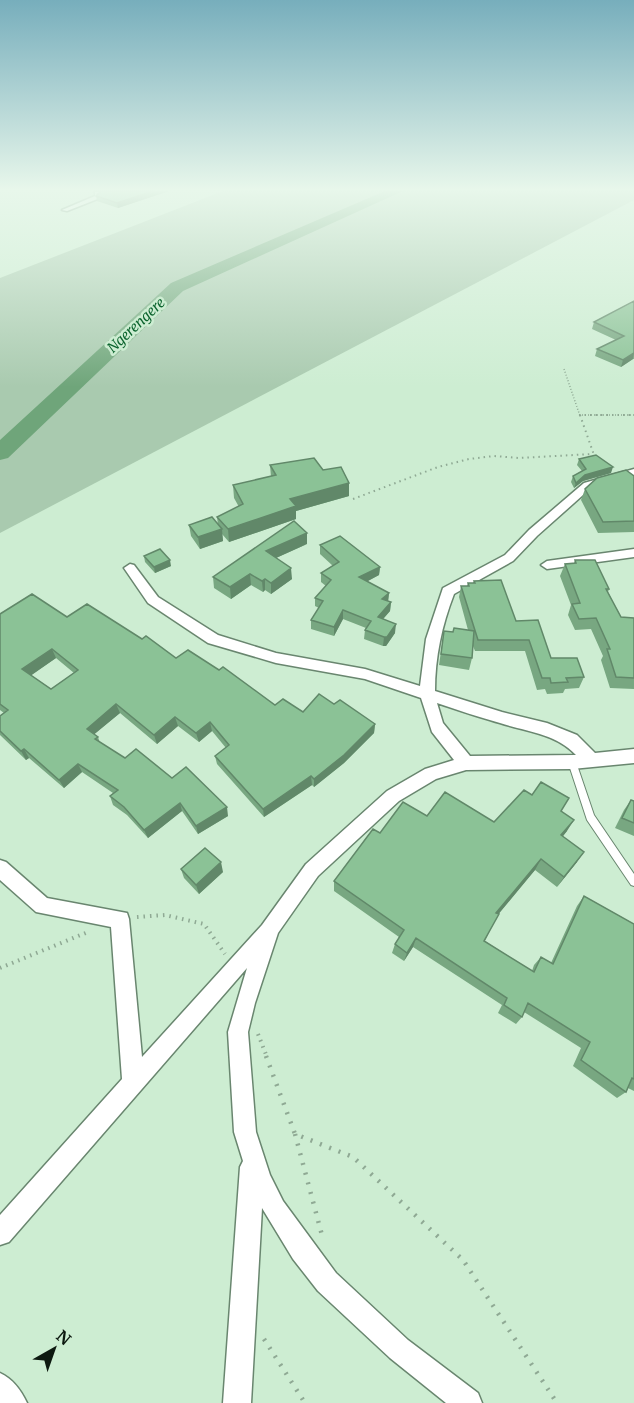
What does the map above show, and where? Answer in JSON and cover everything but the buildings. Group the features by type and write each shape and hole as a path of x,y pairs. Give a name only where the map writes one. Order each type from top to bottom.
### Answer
{"street":[{"path":"466,763 435,723 429,694 429,658 439,616 448,591 509,558 532,533 588,485 630,473"},
{"path":"547,566 634,553"},
{"path":"130,568 153,600 176,618 213,639 276,658 365,674 556,732 571,739 582,761"},
{"path":"0,1233 270,928 312,870 393,796 431,774 466,763 582,761 634,756"},
{"path":"0,868 43,906 120,919 133,1081"},
{"path":"270,928 238,1032 245,1132 260,1179 275,1209 327,1282 399,1349 468,1403"},
{"path":"237,1403 245,1311 252,1155"},
{"path":"0,1387 13,1403"}],"lane":[{"path":"582,761 590,817 634,882"}],"path":[{"path":"564,369 592,454"},
{"path":"579,416 634,415"},
{"path":"353,499 438,467 469,459 494,456 519,458 592,454 630,473"},
{"path":"246,1000 295,1134 323,1234 324,1246"},
{"path":"295,1134 353,1157 463,1260 556,1403"},
{"path":"245,1311 305,1403"}],"green space":[{"path":"55,256 526,256 0,533 0,278"}],"waterway":[{"name":"Ngerengere","path":"0,453 177,287 247,256"}]}
